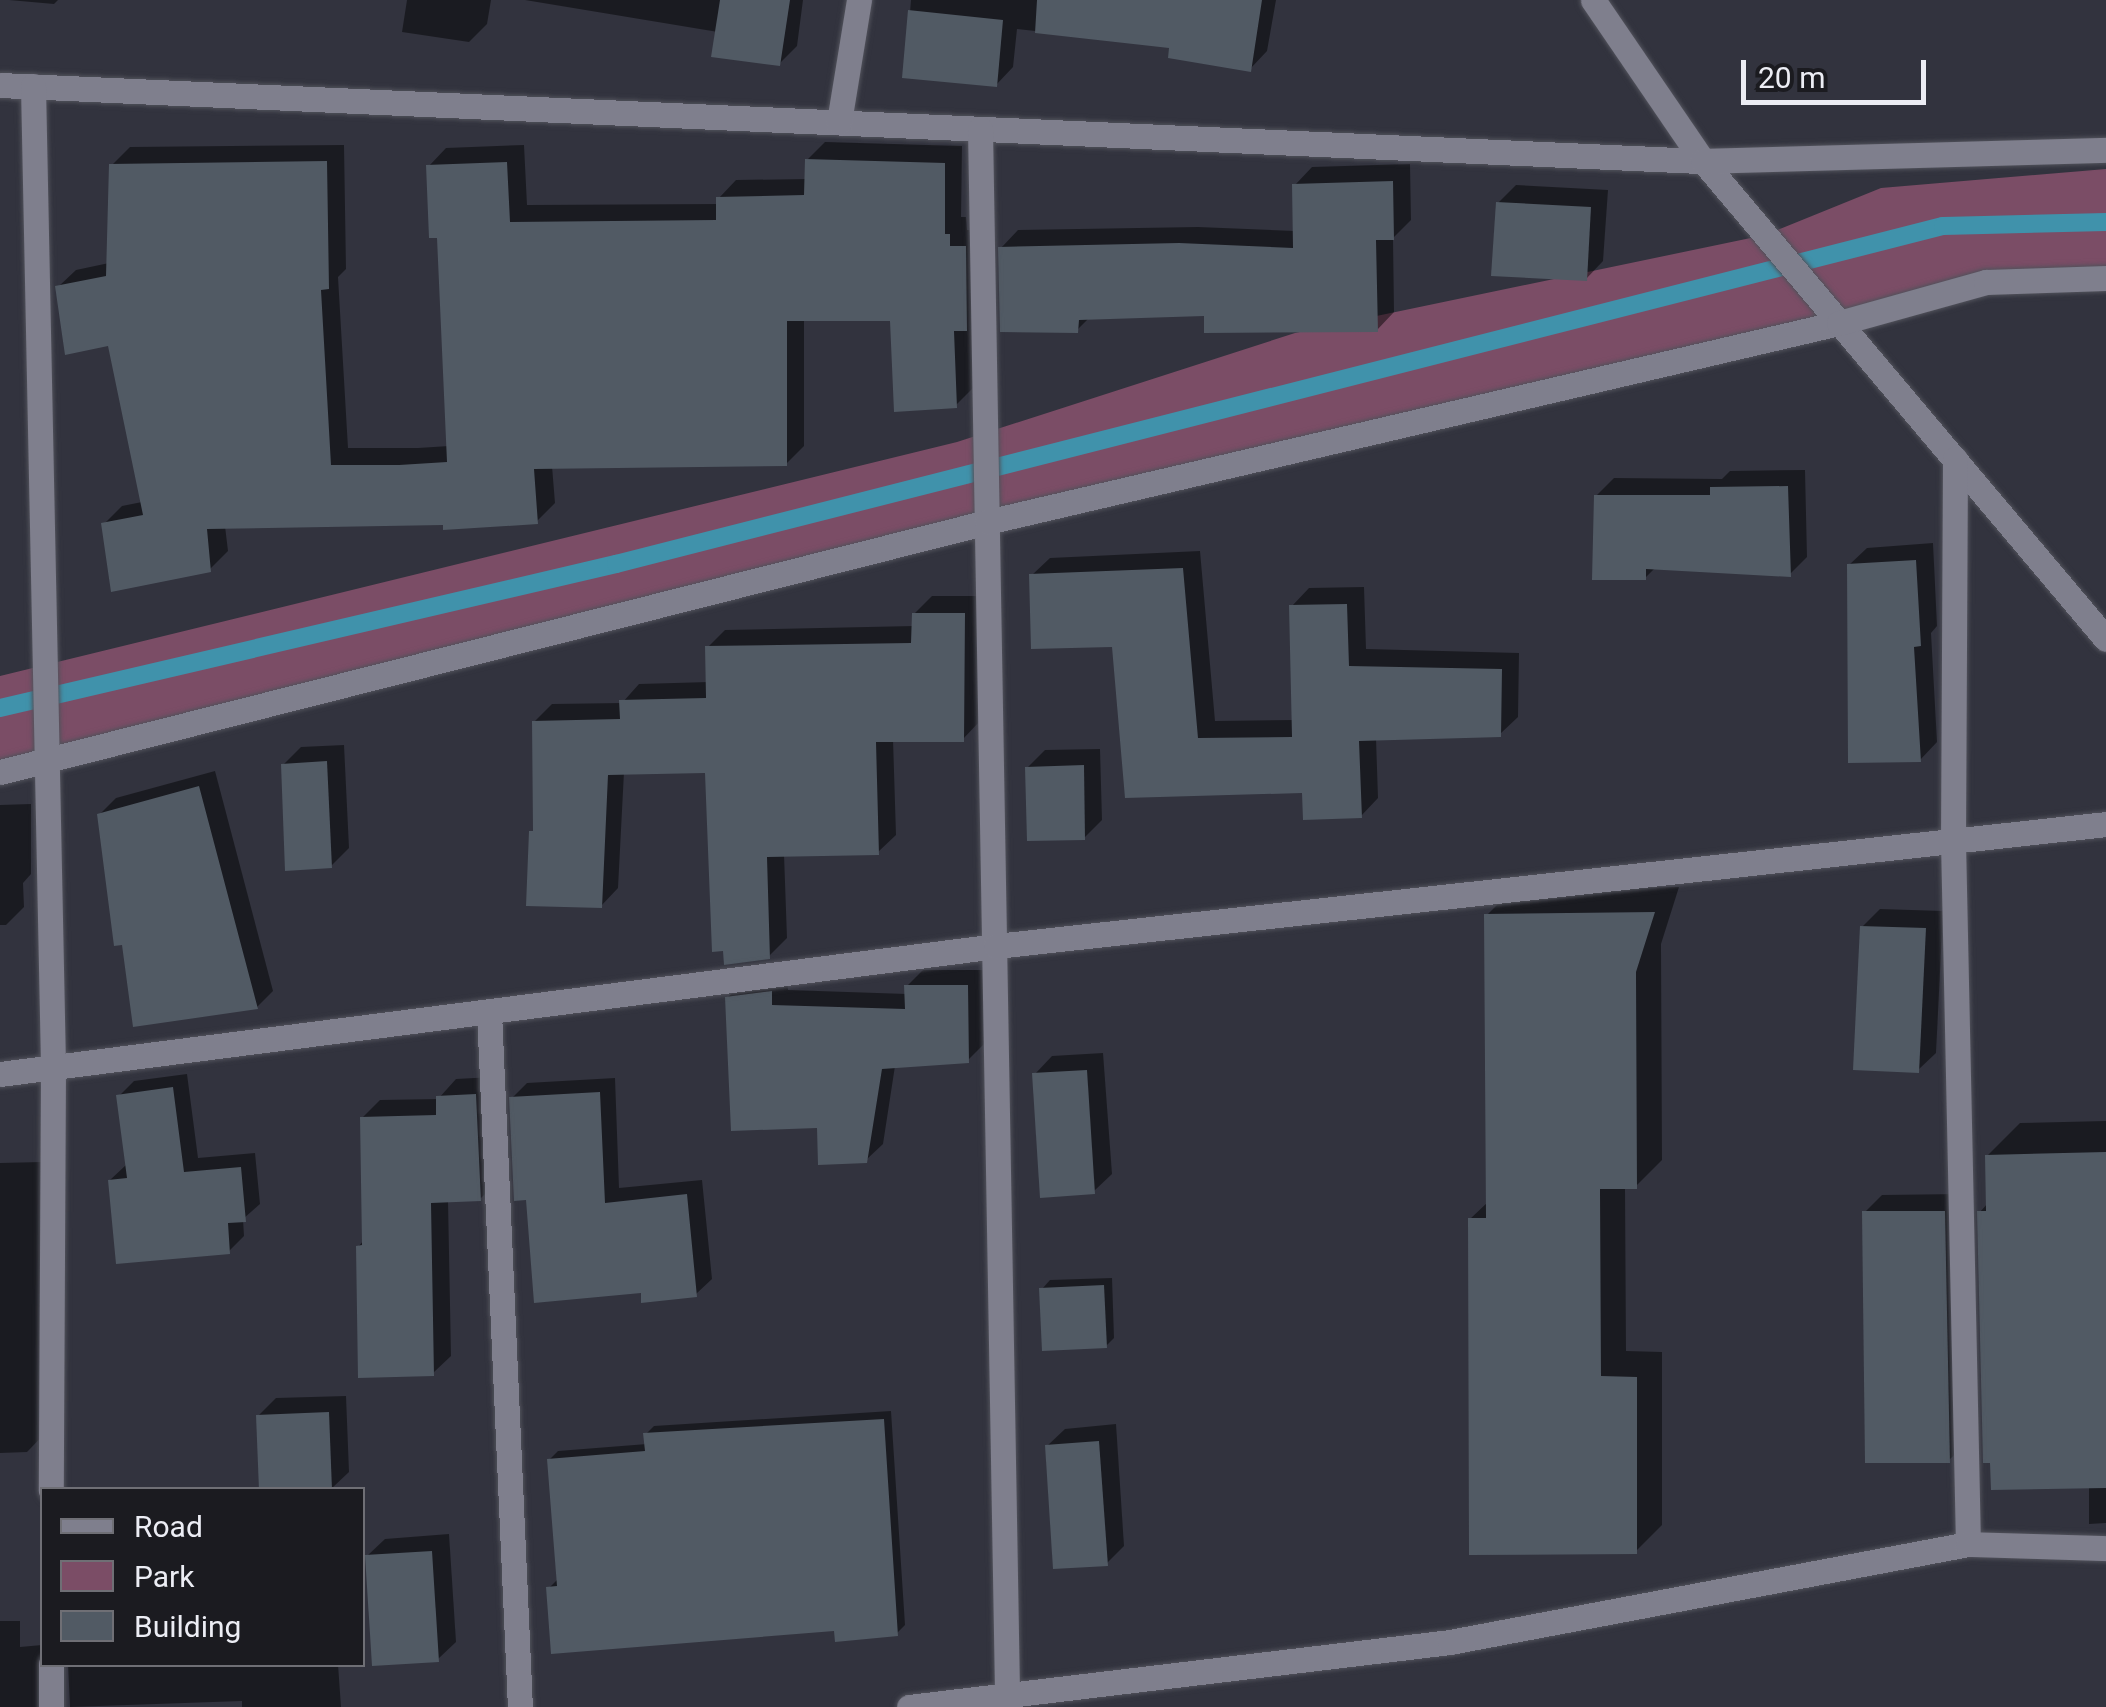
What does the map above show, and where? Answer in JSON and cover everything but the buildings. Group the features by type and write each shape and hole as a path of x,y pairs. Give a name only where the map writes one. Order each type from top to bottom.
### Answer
{"street":[{"path":"839,122 859,0"},
{"path":"1593,0 1703,160 2106,639"},
{"path":"0,84 1703,160 2106,150"},
{"path":"34,86 52,1068 51,1487"},
{"path":"980,129 996,946 1001,1702"},
{"path":"0,772 988,522 1839,323 1986,282 2106,278"},
{"path":"1954,460 1953,841 1968,1544"},
{"path":"0,1074 996,946 2106,824"},
{"path":"489,1012 520,1707"},
{"path":"909,1707 1001,1702 1450,1642 1968,1544 2106,1548"},
{"path":"50,1707 51,1667"}],"green space":[{"path":"2106,169 2106,278 1986,282 0,769 0,676 957,442 1295,333 1765,235 1881,188"}],"waterway":[{"path":"0,708 616,564 1943,226 2106,222"}]}
